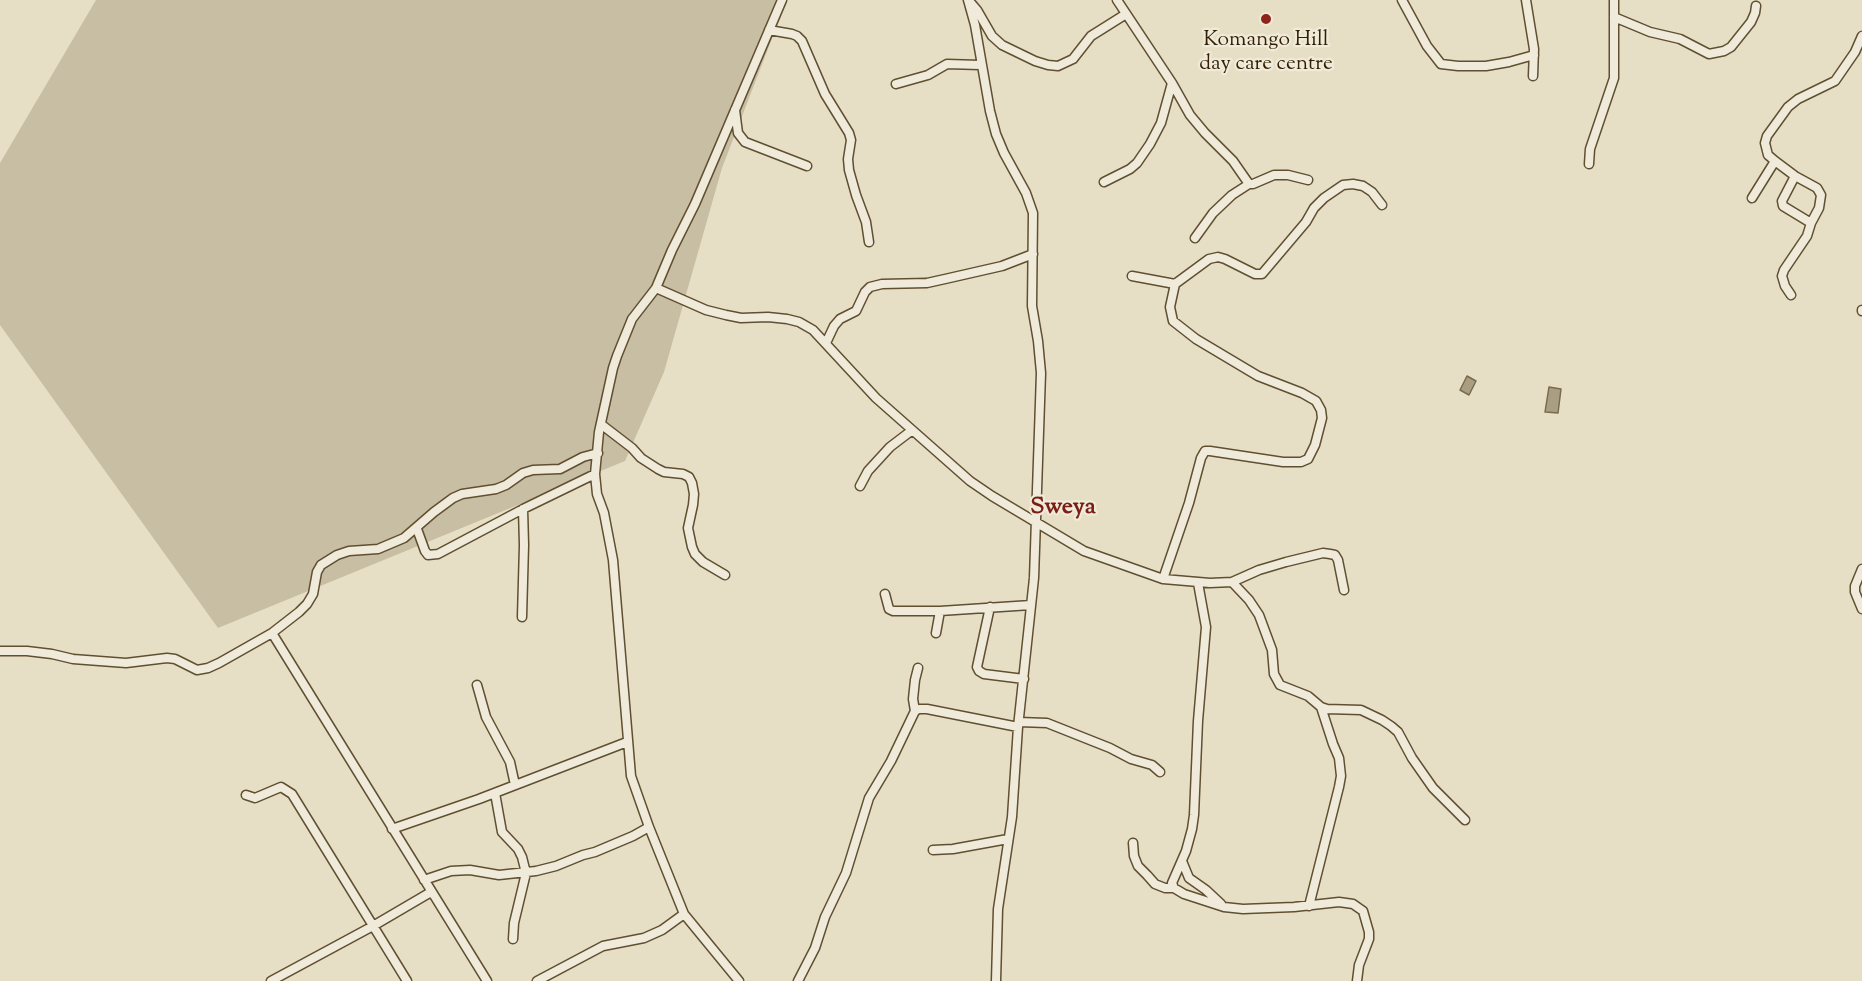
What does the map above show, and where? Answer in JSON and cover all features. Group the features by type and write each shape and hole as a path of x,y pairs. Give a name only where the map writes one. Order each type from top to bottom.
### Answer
{"street":[{"path":"739,981 684,914 631,776 627,742 626,694 617,621 613,560 604,513 597,494 596,474 599,432 617,356 632,319 656,288 695,204 782,0"},
{"path":"968,0 977,10 992,36 1002,45 1035,61 1058,66 1074,59 1091,36 1126,14"},
{"path":"968,0 996,134 1026,193 1033,213 1030,287 1041,373 1034,578 1018,724 1012,817 998,909 996,981"},
{"path":"1402,0 1427,46 1441,64 1486,66 1534,55"},
{"path":"1526,0 1534,55 1533,75"},
{"path":"1589,164 1590,149 1614,78 1614,0"},
{"path":"1120,1 1190,115 1233,161 1249,184"},
{"path":"1614,17 1643,29 1680,39 1709,54 1731,47 1751,22 1756,6"},
{"path":"769,30 792,34 802,41 825,94 848,129 851,140 849,170 866,222 869,242"},
{"path":"1791,295 1782,276 1807,236 1819,208 1821,195 1817,188 1774,161 1768,155 1765,142 1782,113 1798,99 1835,81 1855,52 1862,36"},
{"path":"896,84 928,75 947,64 980,64"},
{"path":"1104,182 1137,163 1161,123 1172,83"},
{"path":"735,109 738,133 745,142 807,166"},
{"path":"1752,198 1774,161"},
{"path":"1195,238 1213,213 1232,195 1249,184 1274,175 1288,175 1308,180"},
{"path":"1795,176 1782,201 1783,206 1811,223"},
{"path":"1163,579 1205,451 1283,462 1301,462 1308,459 1315,445 1322,418 1316,401 1302,393 1258,376 1196,339 1173,321 1170,307 1175,284 1209,259 1218,257 1255,274 1262,274 1306,222 1314,208 1343,185 1363,186 1372,192 1383,205"},
{"path":"826,343 834,326 856,311 870,288 882,284 945,279 1002,266 1033,254"},
{"path":"1132,276 1175,284"},
{"path":"656,288 706,310 741,318 768,317 799,322 813,330 876,398 970,481 1084,551 1163,579 1198,583 1232,582 1259,570 1286,562 1330,554 1335,555 1338,560 1344,590"},
{"path":"602,425 632,448 641,458 658,469 689,477 694,494 688,528 692,547 703,562 725,575"},
{"path":"860,486 868,471 890,447 911,431"},
{"path":"0,651 27,651 73,659 126,663 166,658 174,659 197,670 219,663 272,633 307,604 313,594 317,572 321,565 343,553 378,549 404,538 434,512 462,494 496,489 523,473 533,470 560,469 583,457 598,453"},
{"path":"417,529 425,551 432,556 596,474"},
{"path":"522,617 523,509"},
{"path":"1862,570 1855,585 1855,592 1862,609"},
{"path":"1232,582 1259,615 1272,650 1274,674 1280,685 1308,696 1327,710 1361,710 1391,726 1398,732 1412,758 1433,788 1465,820"},
{"path":"1174,888 1172,883 1182,861 1194,815 1198,721 1206,627 1198,583"},
{"path":"885,594 889,609 893,611 940,611 1031,605"},
{"path":"990,607 976,667 984,674 1024,679"},
{"path":"936,633 940,611"},
{"path":"272,633 487,981"},
{"path":"915,711 913,699 918,668"},
{"path":"477,685 486,717 510,762 515,785"},
{"path":"1309,906 1341,776 1339,758 1321,707"},
{"path":"798,981 846,873 869,798 891,761 915,711 919,708 1018,724 1047,723 1110,748 1131,759 1152,765 1160,772"},
{"path":"392,829 495,793 627,742"},
{"path":"246,795 255,798 281,787 292,794 407,981"},
{"path":"495,793 502,832 518,849 526,873 514,923 513,939"},
{"path":"424,880 451,871 470,870 499,875 526,873 556,866 633,836 649,827"},
{"path":"933,850 953,849 1008,839"},
{"path":"1133,843 1138,866 1155,884 1165,888 1174,888 1184,894 1224,906 1259,910 1346,902 1353,904 1363,911 1369,932 1369,939 1361,956 1357,981"},
{"path":"1182,861 1189,878 1224,906"},
{"path":"271,981 373,926 430,892"},
{"path":"537,981 603,946 644,938 662,930 684,914"}],"shaded area":[{"path":"96,0 778,0 780,18 722,168 664,372 625,461 218,628 0,325 0,163"},
{"path":"1467,376 1476,381 1469,395 1460,390"},
{"path":"1549,387 1561,389 1558,413 1545,412"}],"place":[{"name":"Komango Hill day care centre","path":"1266,19"}],"district":[{"name":"Sweya","path":"1063,509"}]}
